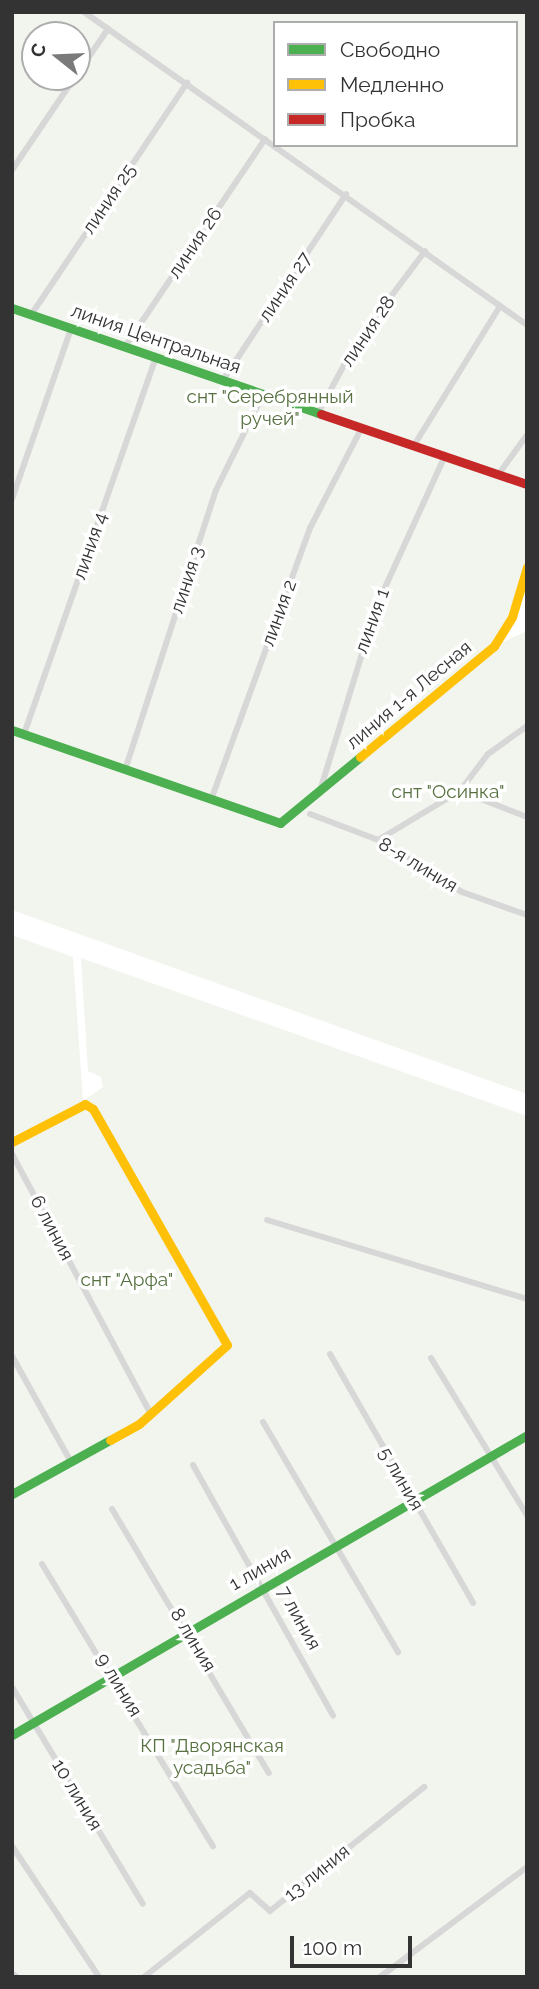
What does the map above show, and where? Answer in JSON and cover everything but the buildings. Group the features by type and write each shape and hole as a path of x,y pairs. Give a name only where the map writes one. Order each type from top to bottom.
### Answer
{"street":[{"path":"84,12 273,144"},
{"path":"91,54 108,29"},
{"name":"линия 25","path":"31,315 187,83"},
{"path":"12,170 66,91"},
{"name":"линия 26","path":"124,348 265,139"},
{"path":"277,147 527,325"},
{"name":"линия 27","path":"223,380 346,194"},
{"name":"линия 28","path":"317,415 356,343 425,251"},
{"path":"413,447 500,306"},
{"name":"линия Центральная","path":"12,308 360,430 527,484"},
{"path":"12,499 71,329"},
{"name":"линия 4","path":"24,734 156,357"},
{"name":"линия 3","path":"125,770 216,490 263,395"},
{"name":"линия 2","path":"211,800 310,528 360,430"},
{"path":"498,475 527,435"},
{"name":"линия 1","path":"320,794 377,605 445,456"},
{"name":"линия 1-я Лесная","path":"211,800 280,823 320,794 494,646 512,617 527,568"},
{"path":"378,840 460,792 488,754 527,726"},
{"path":"12,730 211,800"},
{"path":"460,792 527,817"},
{"name":"8-я линия","path":"310,814 378,840 462,892 527,915"},
{"path":"12,1142 85,1104 227,1345 150,1412 71,1462 12,1494"},
{"name":"6 линия","path":"12,1154 150,1412"},
{"path":"267,1220 527,1298"},
{"name":"5 линия","path":"330,1354 472,1603"},
{"path":"12,1356 71,1462"},
{"path":"431,1358 527,1516"},
{"path":"264,1422 398,1652"},
{"name":"1 линия","path":"12,1735 527,1435"},
{"name":"7 линия","path":"193,1465 333,1715"},
{"name":"8 линия","path":"112,1509 189,1631 269,1773"},
{"name":"9 линия","path":"41,1564 114,1675 213,1846"},
{"name":"10 линия","path":"12,1687 143,1904"},
{"name":"13 линия","path":"144,1977 250,1893 270,1911 424,1787"},
{"path":"12,1846 99,1977"},
{"path":"380,1977 527,1867"},
{"path":"12,1973 17,1977"}],"green space":[{"name":"снт \"Серебрянный ручей\"","path":"12,12 527,12 527,567 496,645 527,631 527,1094 12,910"},
{"path":"12,935 73,957 83,1101 103,1087 101,1077 88,1071 81,958 527,1116 527,1977 12,1977"}],"traffic: fast":[{"path":"12,308 321,414"},
{"path":"12,730 280,823 360,757"},
{"path":"12,1735 527,1435"},
{"path":"12,1494 110,1440"}],"traffic: slow":[{"path":"360,757 494,646 512,617 527,567"},
{"path":"12,1142 85,1104 93,1109 227,1345 139,1424 110,1440"}],"traffic: jam":[{"path":"321,414 527,484"}],"park label":[{"name":"снт \"Осинка\"","path":"448,792"},
{"name":"снт \"Арфа\"","path":"127,1280"},
{"name":"КП \"Дворянская усадьба\"","path":"212,1757"}]}
